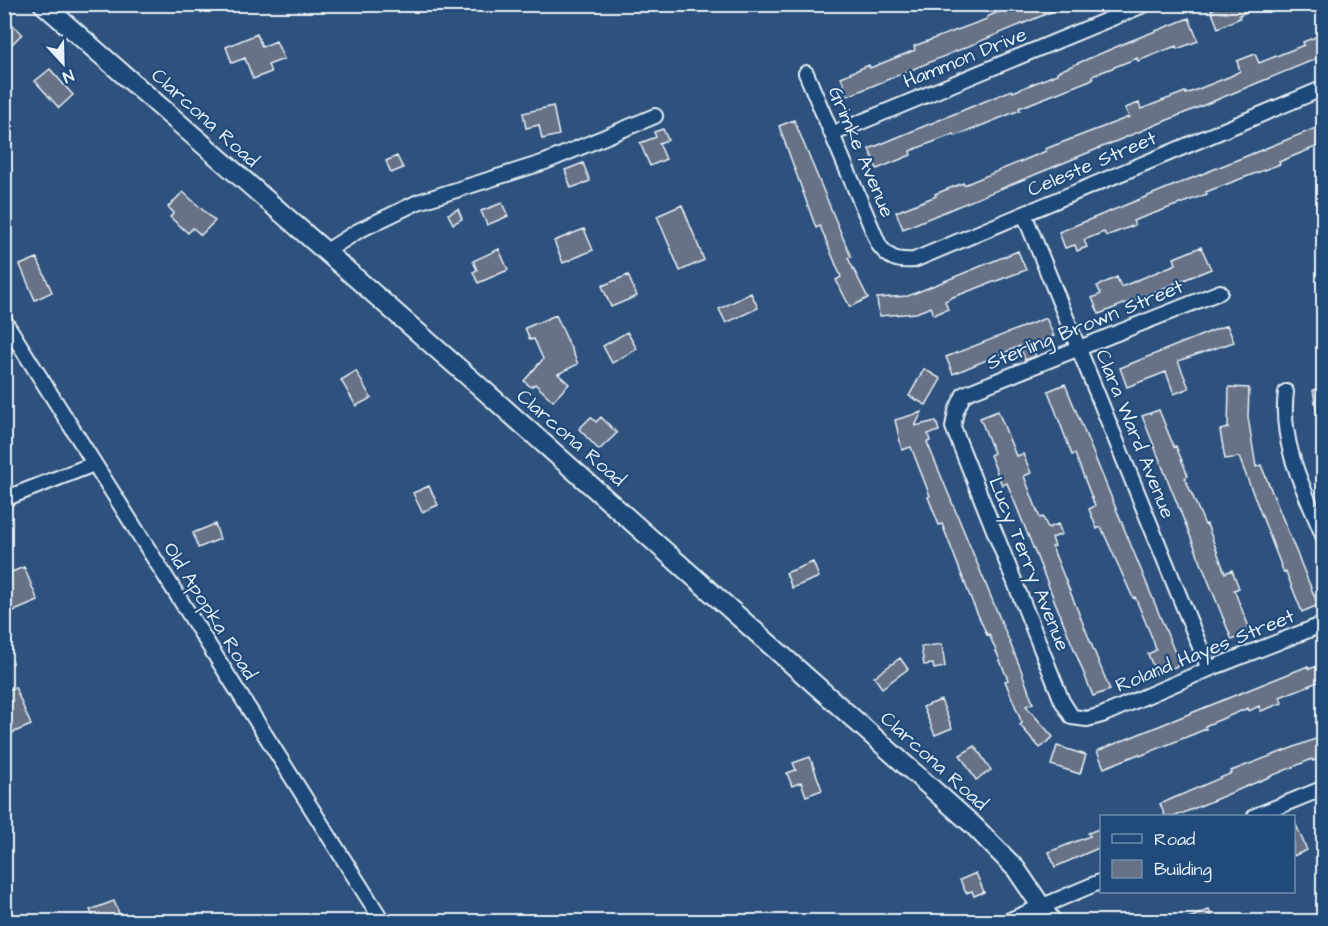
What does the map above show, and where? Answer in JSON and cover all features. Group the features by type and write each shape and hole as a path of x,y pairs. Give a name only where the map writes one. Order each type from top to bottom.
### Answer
{"main road":[{"name":"Clarcona Road","path":"43,4 974,826 1016,869 1047,914"}],"street":[{"name":"Hammon Drive","path":"832,134 1146,4"},
{"name":"Grimke Avenue","path":"806,73 879,245"},
{"name":"Celeste Street","path":"879,245 887,256 899,261 914,260 1323,88"},
{"path":"325,252 358,231 418,202 545,162 655,116"},
{"name":"Clara Ward Avenue","path":"1024,214 1209,669"},
{"name":"Sterling Brown Street","path":"964,394 1220,292"},
{"name":"Old Apopka Road","path":"4,320 383,921"},
{"path":"1286,392 1284,411 1289,449 1323,538"},
{"name":"Lucy Terry Avenue","path":"964,394 956,411 953,427 1062,700 1072,717 1087,719 1102,715"},
{"path":"4,500 94,464"},
{"name":"Roland Hayes Street","path":"1102,715 1323,624"},
{"path":"1257,815 1323,788"},
{"path":"1005,921 1047,914 1100,882"}],"building":[{"path":"1016,4 1068,5 848,96 841,77 915,50 914,46 987,19"},
{"path":"1225,4 1265,5 1239,15 1240,18 1218,28 1211,10"},
{"path":"1189,18 1198,41 1177,49 1176,46 1138,61 1137,58 1092,76 1093,79 1019,108 1020,110 910,151 911,155 877,169 869,149 1012,90 1013,92 1057,74 1057,72 1130,41"},
{"path":"11,23 22,34 4,52 4,29"},
{"path":"257,34 262,47 276,41 284,59 268,65 271,72 253,79 245,58 232,63 226,47"},
{"path":"1323,34 1323,56 903,229 896,212 936,196 935,194 963,183 964,185 1046,151 1045,149 1129,117 1125,108 1139,103 1141,109 1231,76 1240,71 1237,61 1255,54 1259,63 1304,45 1303,42"},
{"path":"50,69 73,95 59,108 35,81"},
{"path":"553,106 559,135 542,139 539,125 526,128 523,113"},
{"path":"794,120 851,257 848,258 868,298 850,307 836,280 841,277 820,226 816,228 779,126"},
{"path":"1323,125 1323,144 1279,162 1280,164 1206,192 1207,194 1133,221 1135,225 1106,236 1104,232 1084,240 1087,247 1077,251 1075,245 1065,248 1059,232"},
{"path":"663,129 668,140 659,143 666,159 650,166 640,143 656,137 654,132"},
{"path":"397,156 403,168 391,173 386,161"},
{"path":"583,163 590,181 571,188 565,170"},
{"path":"183,192 215,221 201,235 193,228 188,233 170,217 174,213 168,207"},
{"path":"502,203 508,216 487,225 481,211"},
{"path":"682,205 704,260 680,271 657,216"},
{"path":"458,209 462,219 453,224 448,214"},
{"path":"584,229 593,250 563,263 554,241"},
{"path":"1201,247 1211,269 1099,314 1092,298 1101,294 1097,286 1117,277 1121,287 1176,264 1174,258"},
{"path":"499,249 508,270 478,283 473,272 477,270 473,261"},
{"path":"1018,251 1026,270 945,301 948,309 934,315 931,307 916,313 879,316 877,298 908,296"},
{"path":"37,258 52,292 35,300 20,265"},
{"path":"628,275 637,296 611,307 602,286"},
{"path":"751,293 758,308 726,323 719,309"},
{"path":"556,315 578,364 558,374 569,384 553,401 535,384 531,387 524,381 543,359 534,339 530,340 525,328"},
{"path":"1046,318 1054,336 1031,345 1036,356 1025,360 1020,346 953,374 946,357"},
{"path":"1227,325 1234,342 1178,361 1189,388 1174,394 1166,372 1127,387 1120,368"},
{"path":"627,332 637,349 612,363 603,346"},
{"path":"924,369 941,379 926,405 909,396"},
{"path":"356,371 371,398 356,406 341,380"},
{"path":"1065,384 1180,665 1156,674 1148,654 1156,650 1153,640 1101,527 1097,529 1089,509 1095,506 1075,454 1072,455 1048,391"},
{"path":"1229,387 1249,388 1248,417 1256,467 1261,465 1318,605 1302,612 1286,572 1284,573 1239,457 1225,459 1220,430 1228,428"},
{"path":"1323,387 1323,419 1318,420 1313,390"},
{"path":"1159,410 1174,447 1176,446 1188,476 1185,478 1205,525 1207,524 1225,573 1232,570 1239,588 1234,590 1251,632 1232,640 1142,416"},
{"path":"998,411 1016,456 1023,454 1031,473 1024,476 1040,518 1043,517 1048,528 1058,524 1062,534 1052,538 1055,546 1052,547 1110,690 1093,696 1007,483 1002,485 990,455 994,453 980,418"},
{"path":"922,412 915,426 936,421 939,431 928,434 930,441 927,442 1020,667 1033,703 1026,706 1053,737 1040,748 1020,725 1022,723 1005,681 1008,680 989,634 987,635 971,599 942,524 939,525 911,447 902,450 895,420"},
{"path":"591,417 596,422 601,417 617,433 599,450 579,429"},
{"path":"429,486 438,505 422,512 413,493"},
{"path":"215,524 220,539 198,548 193,533"},
{"path":"813,562 819,577 792,588 786,573"},
{"path":"24,567 38,601 7,614 4,606 4,575"},
{"path":"942,644 945,667 934,669 933,664 924,665 921,647"},
{"path":"900,658 908,669 882,688 874,677"},
{"path":"1323,664 1323,680 1280,697 1282,703 1261,711 1259,706 1249,711 1248,708 1205,726 1206,729 1104,768 1097,751 1308,666 1309,669"},
{"path":"15,687 31,725 12,733 4,714 4,691"},
{"path":"941,700 952,728 935,735 923,707"},
{"path":"1323,736 1323,757 1313,761 1312,759 1178,815 1165,815 1160,804 1232,773 1231,771"},
{"path":"975,746 991,770 976,780 960,755"},
{"path":"1057,746 1086,755 1080,774 1051,765"},
{"path":"810,757 822,790 806,796 801,782 792,786 787,773 796,770 793,763"},
{"path":"1295,823 1307,850 1295,855"},
{"path":"1100,828 1100,847 1055,867 1049,852 1090,836 1088,833"},
{"path":"976,873 984,892 974,896 972,891 966,893 960,880"},
{"path":"114,901 122,921 95,921 90,910"},
{"path":"1209,910 1214,921 1181,921"}]}
